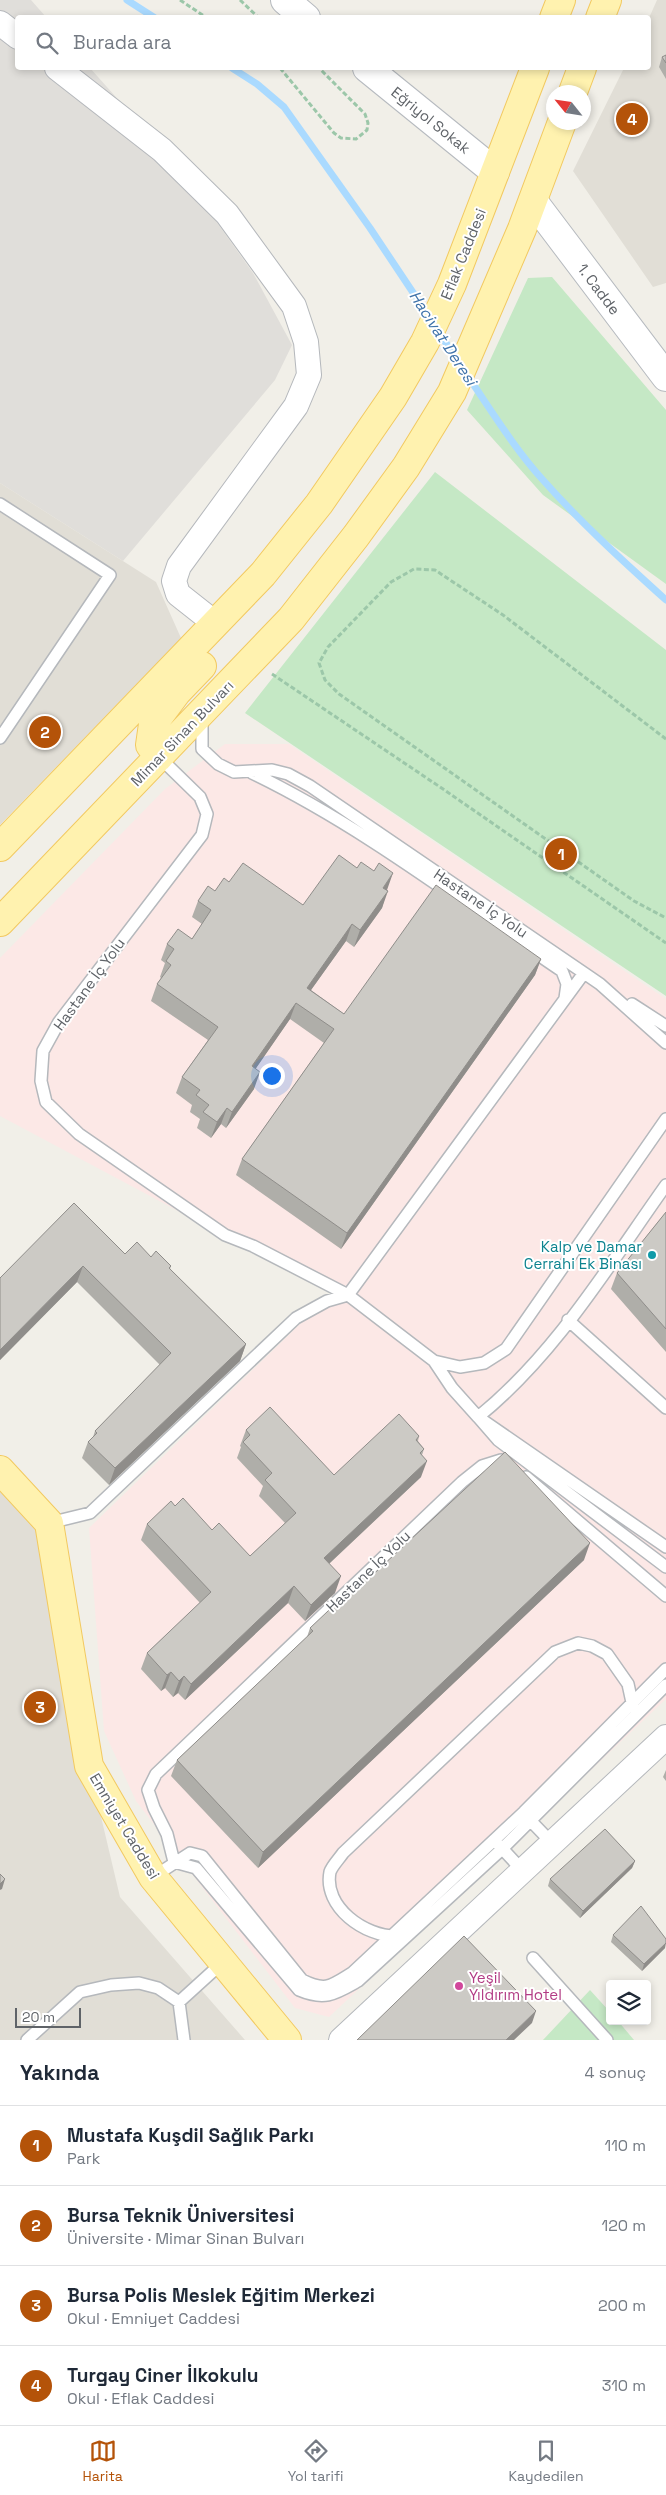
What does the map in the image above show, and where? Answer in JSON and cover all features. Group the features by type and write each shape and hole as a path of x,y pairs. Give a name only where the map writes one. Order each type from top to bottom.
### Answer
{"main road":[{"path":"284,0 302,15"},
{"path":"555,15 561,0"},
{"path":"601,15 607,0"},
{"name":"Eğriyol Sokak","path":"369,70 491,185"},
{"name":"Eflak Caddesi","path":"263,574 319,504 393,397 425,342 452,284 534,70"},
{"path":"576,85 581,70"},
{"path":"533,200 559,130"},
{"name":"Mimar Sinan Bulvarı","path":"0,922 291,619 356,536 406,467 452,392 533,200"},
{"name":"1. Cadde","path":"533,200 666,377"},
{"path":"0,847 263,574"},
{"path":"159,757 150,745 153,724 177,692 250,616 260,598 263,574"},
{"path":"0,1470 49,1523"},
{"name":"Emniyet Caddesi","path":"49,1523 89,1766 163,1869 223,1962 287,2040"}],"street":[{"path":"0,23 15,35"},
{"path":"60,70 162,150 227,214 294,306 306,342 309,375 296,406 179,566 174,581 178,594 216,624"},
{"path":"341,2040 666,1737"}],"lane":[{"path":"0,504 110,575 0,738"},
{"name":"Hastane İç Yolu","path":"203,710 200,732 202,749 218,764 234,772 272,770 288,774 310,786 600,984 666,1043"},
{"name":"Hastane İç Yolu","path":"159,757 200,797 207,814 202,835 58,1022 43,1052 41,1081 46,1102 79,1134 225,1234 253,1246 348,1296 434,1361 452,1388 478,1417 666,1547"},
{"path":"252,772 283,787 398,858 562,971 567,984 565,999"},
{"path":"49,1523 90,1513 296,1318 327,1300 348,1296 584,973"},
{"path":"600,984 666,1026"},
{"name":"Hastane İç Yolu","path":"434,1361 460,1367 468,1366 484,1363 506,1349 666,1119"},
{"path":"666,1185 568,1320 505,1395 478,1417 498,1440 666,1567"},
{"path":"568,1320 666,1408"},
{"name":"Hastane İç Yolu","path":"163,1869 167,1834 154,1808 148,1790 156,1774 462,1482 482,1466 501,1460 514,1468 666,1596"},
{"path":"408,1935 391,1936 376,1934 354,1920 339,1907 329,1891 330,1871 343,1853 555,1652 578,1643 592,1646 607,1654 628,1684 634,1716"},
{"path":"527,1817 632,1703 666,1669"},
{"path":"163,1869 190,1853 202,1856 302,1980 316,1986 330,1987 352,1973 391,1936 498,1844 666,1685"},
{"path":"527,1817 552,1843"},
{"path":"163,1869 196,1868 299,1990 315,1996 333,1995 358,1981 408,1935 498,1844"},
{"path":"498,1844 523,1871"},
{"path":"533,1958 607,2040"},
{"path":"179,2002 223,1962"},
{"path":"27,2040 80,1992 111,1985 139,1983 158,1988 179,2002 184,2040"}],"path":[{"path":"180,0 202,15"},
{"path":"240,0 256,15"},
{"path":"282,70 334,133 341,138 356,139 367,130 368,123 365,114 321,70"},
{"path":"666,739 503,615 435,570 414,569 391,582 328,647 319,663 325,680 339,694 445,766 634,901 666,918"},
{"path":"247,665 270,673 440,787 666,943"}],"shaded area":[{"path":"0,0 31,0 44,15 15,15 15,70 92,70 173,161 253,273 292,345 275,380 123,561 0,483"},
{"path":"657,0 666,0 666,283 653,287 573,171 623,70 651,70 650,15"},
{"path":"0,483 156,582 181,638 0,825"},
{"path":"225,744 289,744 666,999 666,1699 329,2017 295,2008 136,1801 104,1731 89,1528 332,1293 0,1116 0,958 165,789"},
{"path":"0,1470 49,1523 89,1766 120,1897 245,2040 0,2040"}],"green space":[{"path":"552,277 666,410 666,584 543,495 467,410 528,278"},
{"path":"435,472 666,650 666,996 245,713"},
{"path":"590,1990 606,2008 606,2025 621,2025 634,2040 543,2040"}],"building":[{"path":"666,55 666,63 662,57"},
{"path":"339,855 357,868 361,862 374,871 379,863 393,873 383,888 388,891 360,930 352,924 307,988 344,1014 436,885 541,959 347,1233 242,1159 334,1029 296,1003 252,1066 260,1072 232,1112 227,1108 217,1122 203,1112 209,1105 196,1095 200,1090 182,1077 218,1027 157,984 171,965 166,961 174,949 167,944 178,929 192,939 211,910 198,901 208,886 215,891 224,878 229,882 243,863 303,905"},
{"path":"74,1203 125,1254 137,1242 151,1257 156,1251 171,1266 169,1268 246,1344 115,1468 88,1442 97,1433 95,1431 171,1353 83,1266 0,1350 0,1278"},
{"name":"Kalp ve Damar Cerrahi Ek Binası","path":"666,1212 666,1329 617,1273"},
{"path":"270,1407 334,1475 399,1414 419,1436 416,1440 424,1449 420,1453 427,1461 324,1558 341,1576 311,1605 294,1586 191,1684 184,1676 179,1681 171,1672 167,1675 147,1653 211,1592 147,1524 171,1501 175,1506 183,1498 212,1530 219,1523 250,1556 296,1513 265,1480 272,1473 243,1442 250,1435 246,1430"},
{"path":"505,1452 590,1543 263,1852 177,1760 313,1631 310,1628 364,1577 367,1580"},
{"path":"605,1829 635,1861 583,1911 550,1879"},
{"path":"0,1874 5,1879 0,1884"},
{"path":"641,1906 666,1939 666,1943 644,1964 613,1935"},
{"name":"Yeşil Yıldırım Hotel","path":"464,1936 536,2011 506,2040 357,2040"}],"waterway":[{"name":"Hacivat Deresi","path":"127,0 150,15"},
{"name":"Hacivat Deresi","path":"235,70 257,84 284,107 370,228 430,318"},
{"name":"Hacivat Deresi","path":"438,331 458,361"},
{"name":"Hacivat Deresi","path":"467,375 532,468 588,527 666,600"}],"place":[{"name":"Turgay Ciner İlkokulu","path":"632,119"},
{"name":"Bursa Teknik Üniversitesi","path":"45,732"},
{"name":"Mustafa Kuşdil Sağlık Parkı","path":"561,854"},
{"name":"Kalp ve Damar Cerrahi Ek Binası","path":"652,1255"},
{"name":"Bursa Polis Meslek Eğitim Merkezi","path":"40,1707"},
{"name":"Yeşil Yıldırım Hotel","path":"459,1986"}]}
